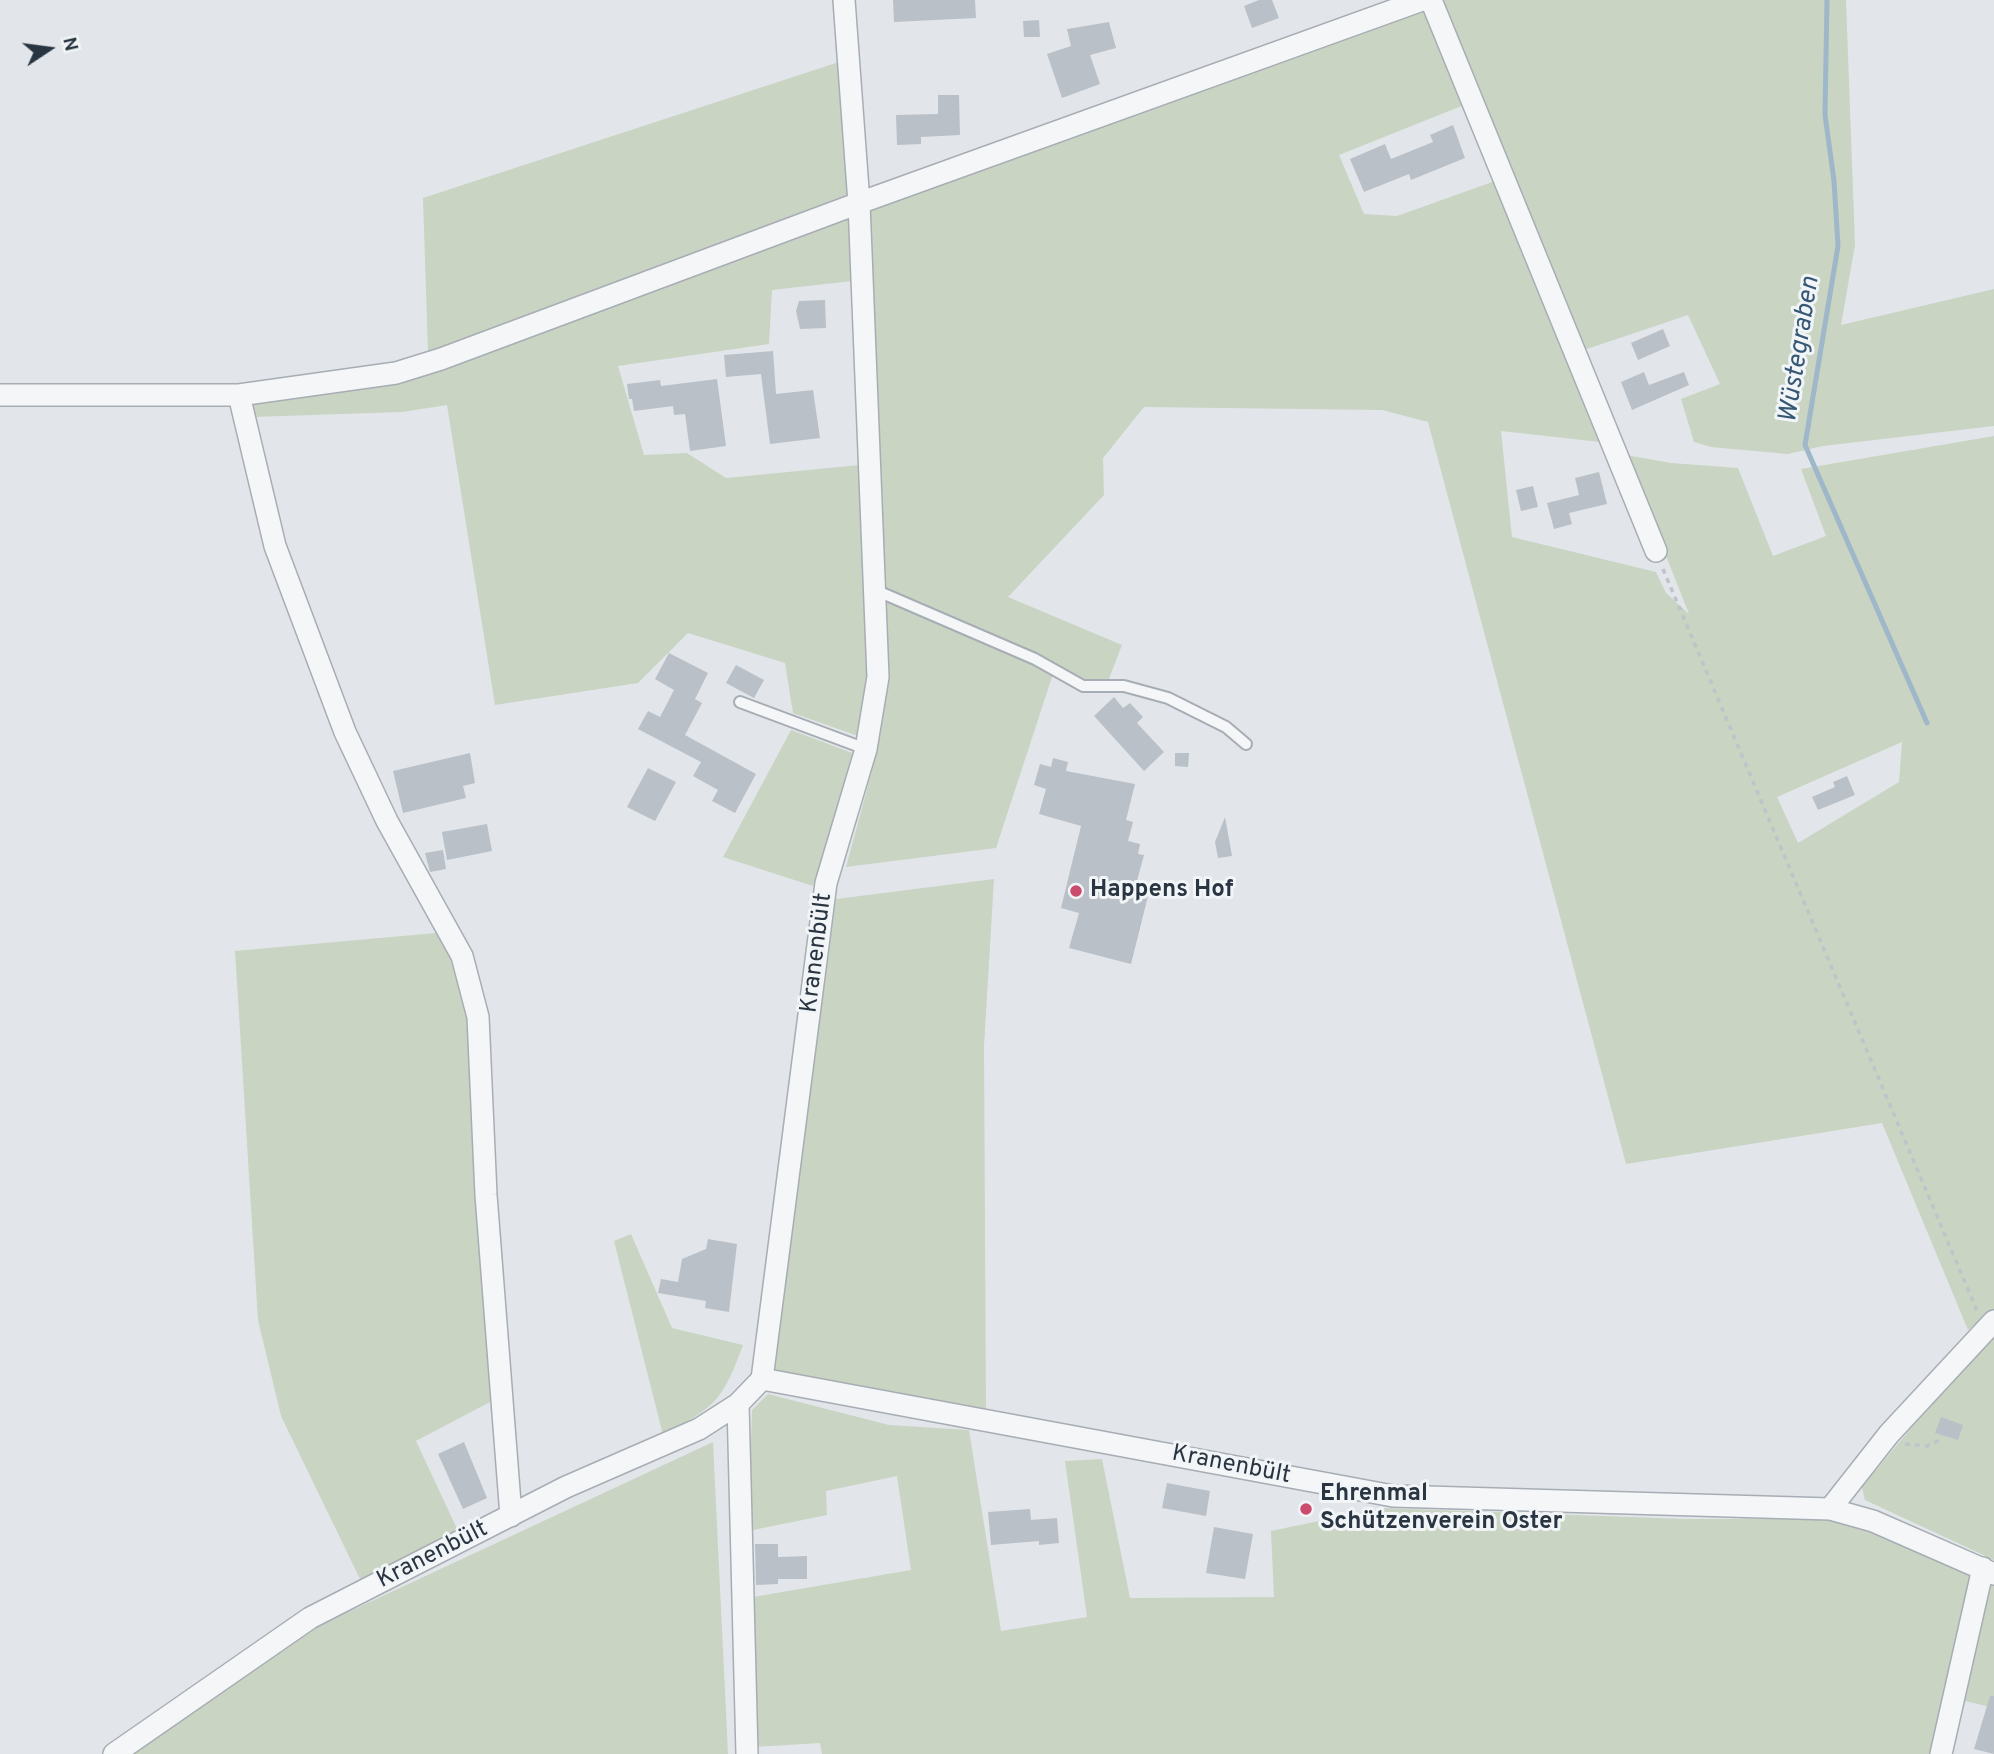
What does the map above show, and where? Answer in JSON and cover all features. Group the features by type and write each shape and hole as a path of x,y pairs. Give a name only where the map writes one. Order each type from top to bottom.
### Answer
{"street":[{"name":"Kranenbült","path":"114,1754 310,1618 566,1487 699,1429 738,1404 762,1379 827,883 866,750 878,677 859,203 844,0"},
{"path":"0,395 239,396 396,373 441,359 859,203 1422,0"},
{"path":"1431,0 1656,551"},
{"path":"239,396 275,546 345,732 387,821 462,956 478,1017 486,1195 511,1516"},
{"path":"1830,1509 1889,1433 1989,1325"},
{"name":"Kranenbült","path":"762,1379 1393,1496 1830,1509 1873,1521 1988,1571"},
{"path":"738,1404 747,1754"},
{"path":"1941,1754 1988,1571"}],"lane":[{"path":"875,590 1035,659 1083,686 1124,686 1168,698 1226,727 1246,744"},
{"path":"740,702 866,750"}],"path":[{"path":"1656,551 1989,1325"},
{"path":"1889,1433 1915,1447 1936,1444 1942,1439"}],"green space":[{"path":"1439,0 1846,0 1855,245 1841,325 1994,289 1994,426 1823,446 1788,454 1711,447 1694,442 1681,399 1720,384 1688,315 1584,350"},
{"path":"1425,8 1464,105 1339,155 1364,214 1397,216 1495,181 1600,442 1501,431 1512,537 1656,572 1666,593 1689,614 1626,455 1671,463 1738,468 1773,556 1826,536 1801,469 1994,436 1994,1310 1968,1330 1882,1123 1626,1164 1428,422 1382,410 1144,407 1103,458 1104,495 1008,597 1122,645 1105,689 1053,674 996,848 846,867 876,756 888,681 869,209","holes":["1902,742 1899,782 1798,843 1777,797"]},
{"path":"839,62 849,196 428,353 423,198"},
{"path":"852,215 852,281 772,290 769,344 618,366 644,455 687,453 726,478 860,465 867,676 858,736 793,713 785,663 688,633 638,683 495,705 447,405 402,412 252,417 249,402 391,381"},
{"path":"791,730 855,754 813,886 723,857"},
{"path":"994,879 984,1046 986,1412 772,1371 836,899"},
{"path":"436,933 450,958 468,1018 492,1401 416,1441 459,1533 361,1581 281,1416 258,1320 235,951"},
{"path":"631,1234 672,1328 743,1345 729,1379 715,1400 695,1417 663,1435 614,1241"},
{"path":"1994,1336 1994,1560 1865,1500 1862,1487 1971,1356"},
{"path":"768,1394 889,1425 969,1430 1001,1631 1087,1617 1065,1461 1102,1459 1130,1598 1274,1597 1271,1531 1382,1508 1684,1519 1827,1519 1872,1529 1971,1574 1931,1754 822,1754 820,1743 753,1747 747,1598 911,1570 897,1476 826,1491 827,1515 748,1531 752,1410"},
{"path":"713,1442 728,1754 129,1754 314,1628"},
{"path":"1992,1583 1994,1584 1994,1708 1961,1700"}],"building":[{"path":"893,0 975,0 976,18 894,22"},
{"path":"1259,0 1272,0 1279,18 1252,28 1244,6"},
{"path":"1039,20 1040,37 1024,37 1023,21"},
{"path":"1109,22 1116,48 1090,55 1100,84 1062,98 1047,54 1071,46 1067,29"},
{"path":"938,95 959,95 960,135 921,137 921,144 897,145 896,115 938,114"},
{"path":"1453,125 1465,158 1411,180 1409,174 1364,192 1350,159 1385,144 1391,159 1433,142 1430,135"},
{"path":"825,300 826,328 800,329 796,311 799,301"},
{"path":"1663,329 1670,346 1638,360 1631,343"},
{"path":"773,351 776,394 813,390 820,438 770,444 761,374 726,377 724,355"},
{"path":"1644,372 1649,385 1684,372 1689,385 1632,410 1621,382"},
{"path":"717,379 726,446 690,451 685,414 674,415 673,406 634,411 632,399 629,399 627,384 660,380 661,386"},
{"path":"1599,472 1607,504 1569,513 1572,524 1554,529 1547,503 1579,495 1575,478"},
{"path":"1533,486 1538,507 1521,511 1516,490"},
{"path":"669,653 708,673 695,699 702,703 685,735 756,774 735,813 712,801 718,790 693,776 701,762 638,729 648,711 660,717 674,690 655,679"},
{"path":"736,665 764,680 754,698 726,683"},
{"path":"1114,697 1123,708 1130,703 1143,717 1137,723 1164,752 1144,771 1094,716"},
{"path":"470,753 475,783 463,786 466,798 403,813 393,771"},
{"path":"1175,753 1189,753 1188,767 1175,766"},
{"path":"1053,758 1068,762 1066,771 1135,784 1126,820 1133,822 1128,841 1140,844 1138,854 1144,855 1135,888 1149,892 1131,964 1069,948 1079,913 1061,908 1081,826 1039,814 1046,789 1034,785 1040,764 1051,767"},
{"path":"648,768 676,782 655,821 627,807"},
{"path":"1847,776 1855,795 1818,810 1812,797 1835,787 1833,782"},
{"path":"1225,817 1232,856 1218,858 1215,842"},
{"path":"487,824 492,851 447,860 442,832"},
{"path":"443,850 446,869 430,872 425,853"},
{"path":"708,1239 737,1244 729,1312 705,1308 706,1301 658,1293 661,1279 678,1282 682,1259 706,1249"},
{"path":"1941,1417 1963,1425 1958,1440 1935,1433"},
{"path":"464,1442 487,1498 463,1509 438,1454"},
{"path":"1167,1483 1210,1491 1206,1516 1162,1508"},
{"path":"1030,1509 1031,1520 1057,1518 1059,1543 1039,1545 1039,1541 991,1545 988,1512"},
{"path":"1214,1527 1253,1534 1245,1579 1206,1573"},
{"path":"755,1544 778,1544 778,1557 807,1556 807,1579 778,1579 778,1584 756,1585"},
{"path":"1990,1696 1994,1696 1994,1754 1974,1749"}],"waterway":[{"name":"Wüstegraben","path":"1827,0 1825,115 1834,181 1838,246 1805,445 1927,723"}],"place":[{"name":"Happens Hof","path":"1076,891"},
{"name":"Ehrenmal Schützenverein Oster","path":"1306,1509"}]}
